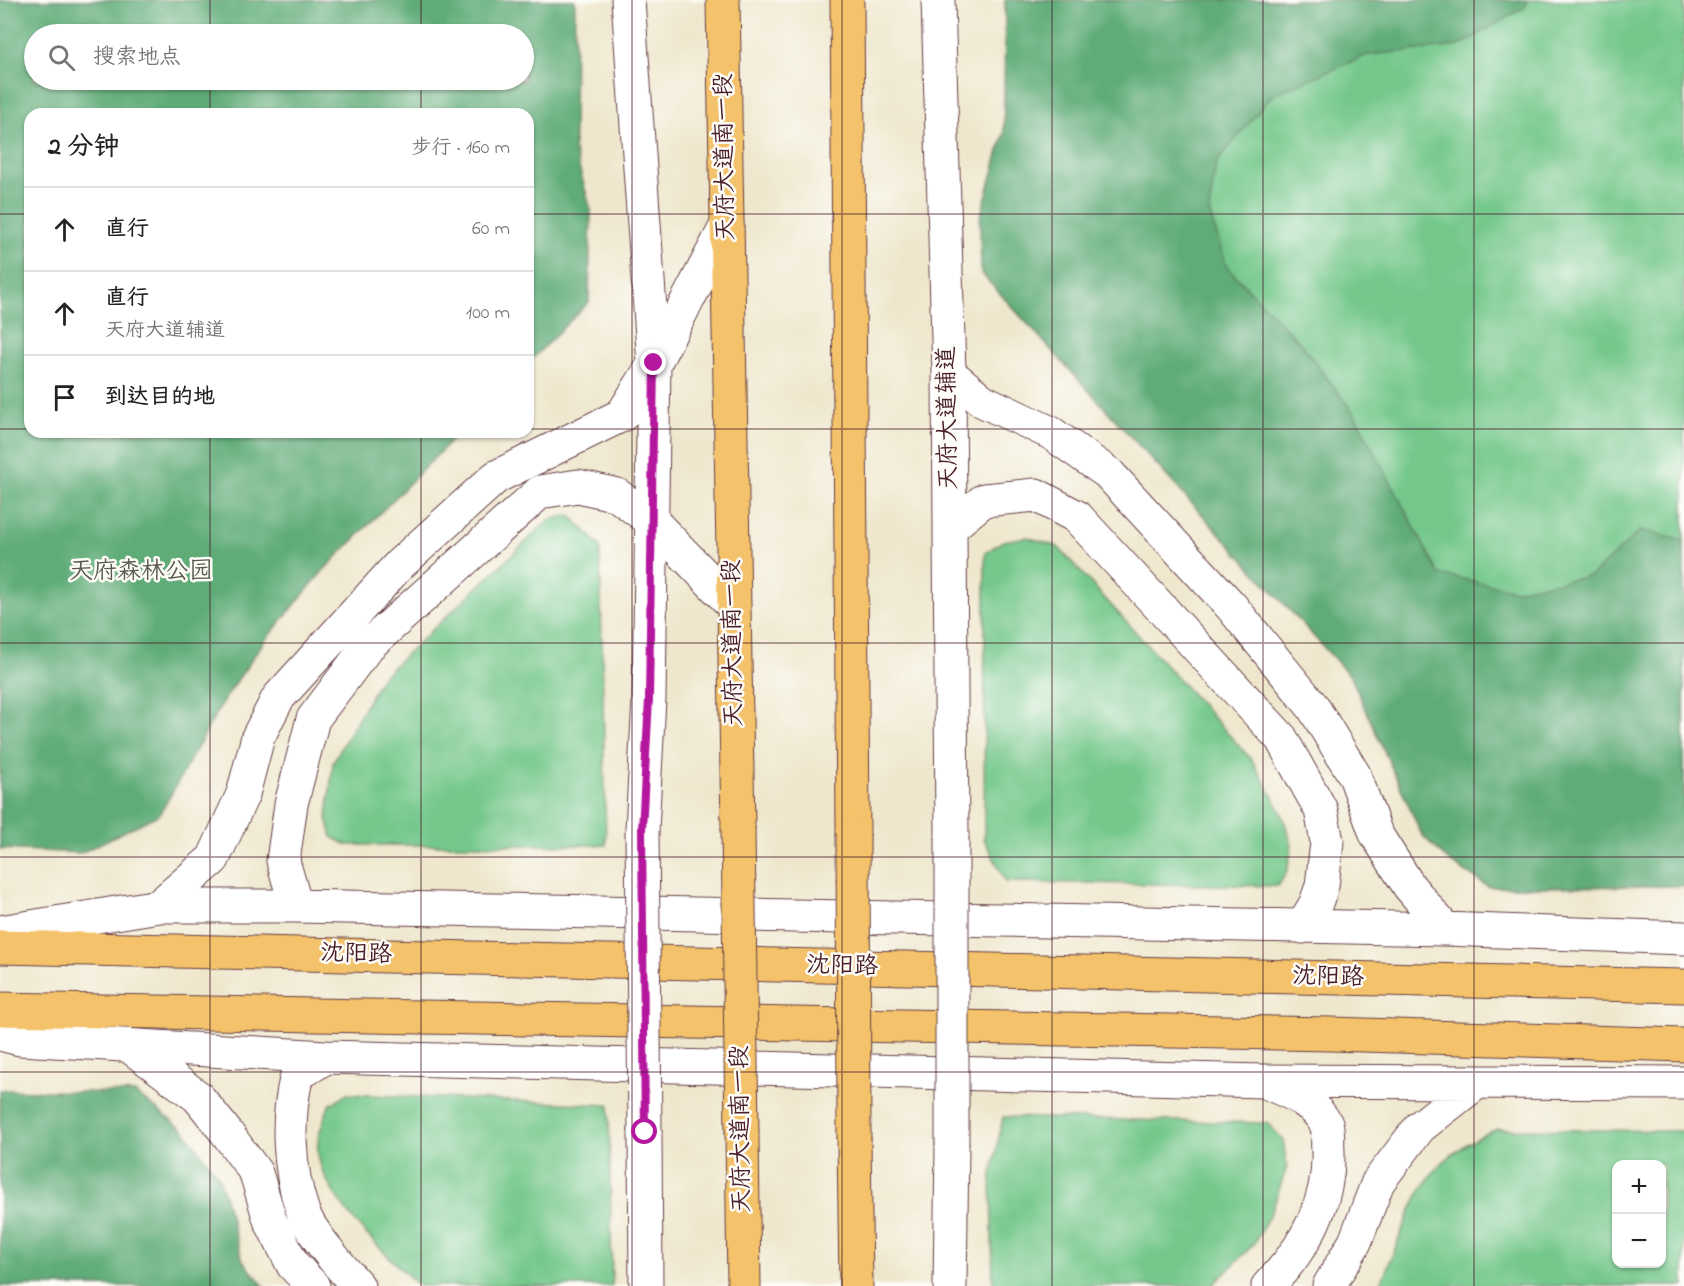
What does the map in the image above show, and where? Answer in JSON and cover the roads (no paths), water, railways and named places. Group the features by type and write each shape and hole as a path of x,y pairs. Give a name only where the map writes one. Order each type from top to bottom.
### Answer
{"main road":[{"name":"天府大道南一段","path":"723,0 744,1286"},
{"path":"848,0 856,1286"},
{"name":"沈阳路","path":"0,947 1684,986"},
{"path":"0,1009 1319,1034 1684,1045"}],"street":[{"path":"628,0 654,363 649,699 642,830 646,1286"},
{"name":"天府大道辅道","path":"938,0 951,527 952,1146 950,1286"},
{"path":"159,906 213,859 243,794 258,737 278,698 399,565 496,477 622,415 654,363 727,225"},
{"path":"949,373 983,401 1050,433 1108,473 1231,606 1313,707 1355,776 1376,834 1408,886 1445,929"},
{"path":"297,906 283,861 291,804 313,719 368,645 540,492 578,486 617,495 653,522 733,605"},
{"path":"951,527 984,500 1036,495 1077,517 1281,738 1321,810 1327,842 1322,886 1316,903 1302,927"},
{"path":"0,932 159,906 297,906 1445,929 1684,938"},
{"path":"0,1034 20,1039 326,1057 1263,1081 1475,1084 1684,1083"},
{"path":"129,1046 198,1097 226,1132 256,1173 270,1220 293,1265 313,1286"},
{"path":"326,1057 297,1074 290,1103 292,1161 304,1213 339,1265 358,1286"},
{"path":"1263,1081 1302,1097 1326,1124 1329,1174 1317,1216 1291,1262 1268,1286"},
{"path":"1329,1286 1356,1242 1378,1182 1420,1127 1475,1084"}],"park label":[{"name":"天府森林公园","path":"141,572"}]}
